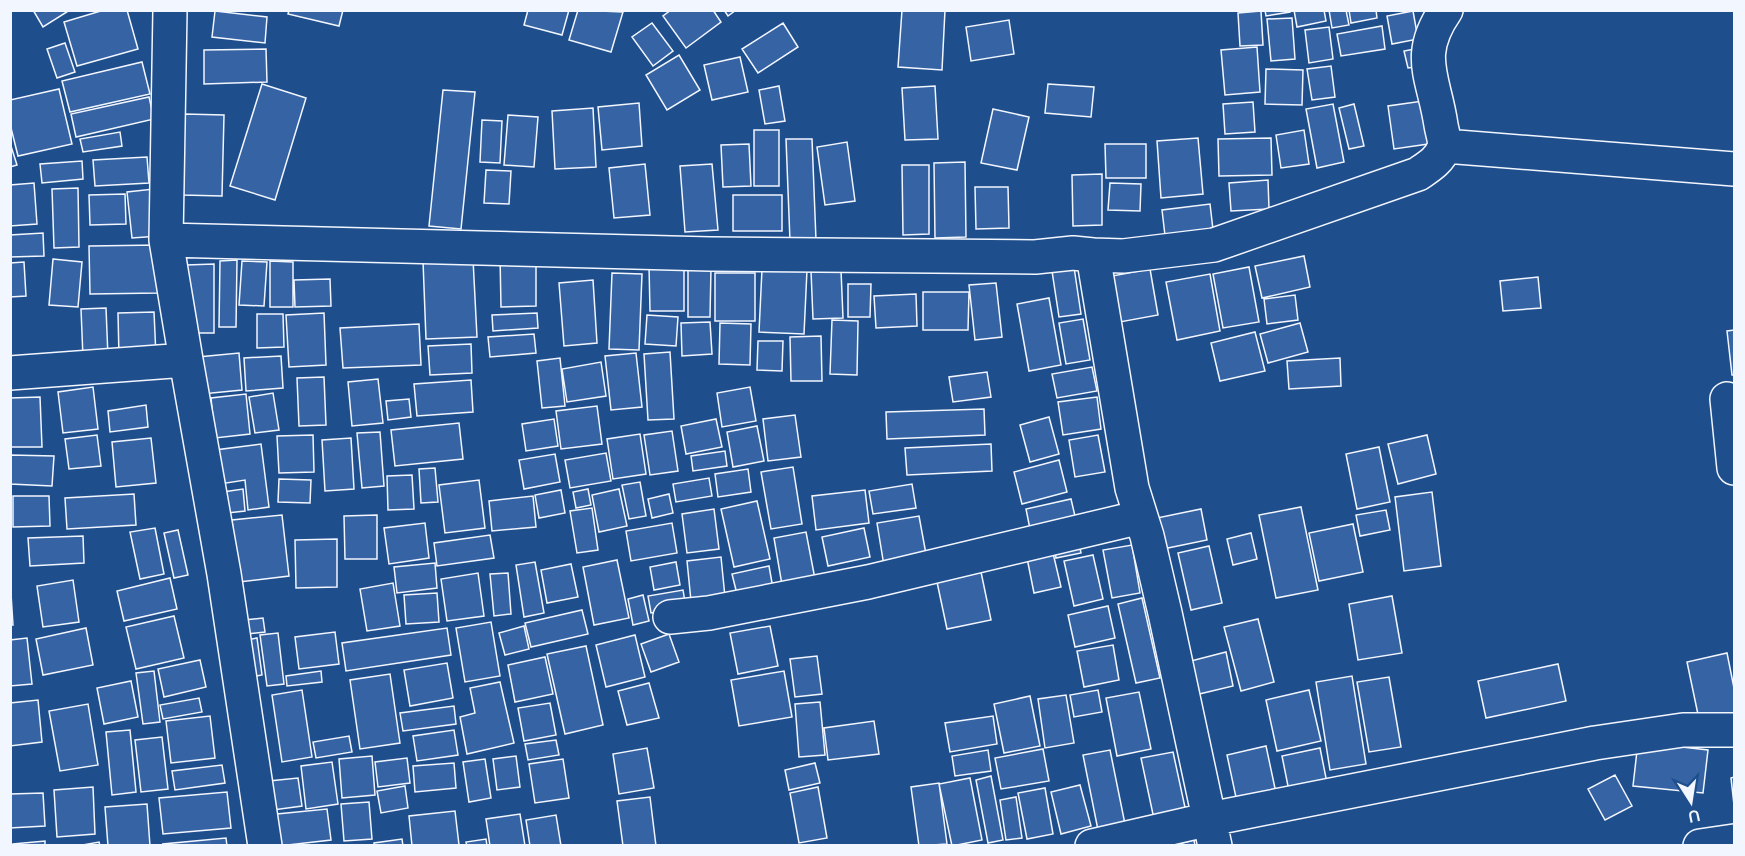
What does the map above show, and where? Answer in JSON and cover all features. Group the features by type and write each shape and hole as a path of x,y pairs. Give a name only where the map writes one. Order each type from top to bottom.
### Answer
{"street":[{"path":"170,10 166,240 224,574 266,846"},
{"path":"166,240 710,254 1035,257 1073,254 1123,256 1214,245 1418,174 1437,161 1445,146 1427,60 1430,38 1446,10"},
{"path":"1445,146 1734,170"},
{"path":"1093,255 1132,488 1165,613 1212,832"},
{"path":"10,374 186,360"},
{"path":"1727,399 1734,468"},
{"path":"670,617 709,613 868,582 1141,517"},
{"path":"1092,846 1212,832 1595,743 1683,730 1734,730"},
{"path":"1700,846 1734,841"}],"building":[{"path":"33,10 70,10 43,27"},
{"path":"104,10 127,10 138,49 77,66 64,22"},
{"path":"289,10 343,10 339,26 288,14"},
{"path":"528,10 569,10 562,35 524,25"},
{"path":"578,10 623,12 611,52 569,40"},
{"path":"671,10 713,10 721,22 686,48 663,16"},
{"path":"724,10 736,10 728,16"},
{"path":"902,10 945,10 942,70 898,67"},
{"path":"1265,10 1290,10 1290,12 1266,16"},
{"path":"1294,10 1324,10 1326,21 1297,27"},
{"path":"1329,10 1346,10 1349,25 1332,28"},
{"path":"1349,10 1376,10 1377,18 1351,23"},
{"path":"215,11 267,17 265,43 212,37"},
{"path":"1261,11 1263,45 1240,46 1238,13"},
{"path":"1413,11 1418,39 1392,44 1387,16"},
{"path":"1292,18 1295,59 1271,61 1267,19"},
{"path":"1009,20 1014,54 971,61 966,27"},
{"path":"652,23 673,51 653,66 632,37"},
{"path":"783,23 798,47 758,73 742,49"},
{"path":"1382,26 1385,49 1341,56 1337,34"},
{"path":"1329,27 1333,59 1309,63 1305,30"},
{"path":"65,43 75,72 57,78 47,49"},
{"path":"1257,47 1260,92 1225,95 1221,50"},
{"path":"1420,48 1423,66 1408,68 1404,51"},
{"path":"266,49 267,82 204,84 204,50"},
{"path":"679,55 700,90 667,110 646,75"},
{"path":"740,57 748,92 712,100 704,65"},
{"path":"142,62 150,94 70,112 62,81"},
{"path":"1331,66 1335,97 1312,100 1307,69"},
{"path":"1266,69 1303,70 1302,105 1265,104"},
{"path":"262,84 306,98 275,200 230,186"},
{"path":"1048,84 1094,87 1091,117 1045,113"},
{"path":"779,86 785,121 765,124 759,90"},
{"path":"935,86 938,139 905,140 902,88"},
{"path":"59,89 72,144 18,156 10,124 10,100"},
{"path":"443,90 475,92 461,229 429,226"},
{"path":"149,97 154,119 76,137 71,114"},
{"path":"1430,100 1435,143 1394,149 1388,106"},
{"path":"1253,102 1255,132 1225,134 1223,104"},
{"path":"639,103 642,146 602,150 598,107"},
{"path":"1333,104 1344,162 1317,168 1306,109"},
{"path":"1354,104 1364,146 1349,149 1339,108"},
{"path":"593,108 596,167 555,169 552,111"},
{"path":"993,109 1029,117 1017,170 981,163"},
{"path":"184,114 224,115 222,196 182,195"},
{"path":"508,115 538,117 534,167 504,165"},
{"path":"482,120 502,121 500,163 480,162"},
{"path":"754,130 779,130 779,186 754,186"},
{"path":"1304,130 1309,164 1281,168 1276,135"},
{"path":"120,132 122,146 83,152 80,139"},
{"path":"1198,138 1203,194 1161,198 1157,141"},
{"path":"1271,138 1272,175 1219,176 1218,139"},
{"path":"786,139 812,139 816,240 790,241"},
{"path":"847,142 855,201 825,205 817,147"},
{"path":"10,143 17,165 10,167"},
{"path":"749,144 751,186 723,187 721,145"},
{"path":"1105,144 1146,144 1146,178 1106,178"},
{"path":"147,157 149,183 95,186 93,160"},
{"path":"82,161 83,179 42,183 40,164"},
{"path":"965,162 966,237 935,238 934,163"},
{"path":"645,164 650,215 614,218 609,168"},
{"path":"712,164 718,230 685,232 680,166"},
{"path":"902,165 929,165 929,234 903,235"},
{"path":"486,170 511,171 509,204 484,203"},
{"path":"1102,174 1102,225 1073,226 1072,175"},
{"path":"1268,180 1269,209 1231,211 1229,183"},
{"path":"34,183 37,224 10,226 10,185"},
{"path":"1110,183 1141,184 1140,211 1108,210"},
{"path":"975,187 1008,187 1009,228 976,229"},
{"path":"78,188 79,247 54,248 52,189"},
{"path":"154,189 159,236 132,238 127,192"},
{"path":"125,194 126,224 90,225 89,195"},
{"path":"733,195 782,195 782,231 733,231"},
{"path":"1210,204 1214,238 1166,244 1162,210"},
{"path":"43,233 44,256 10,257 10,235"},
{"path":"158,245 159,293 90,294 89,246"},
{"path":"500,256 536,256 536,306 501,307"},
{"path":"1304,256 1310,287 1262,298 1255,266"},
{"path":"53,259 82,262 78,307 49,305"},
{"path":"473,259 477,337 426,339 423,261"},
{"path":"237,260 236,327 219,327 220,261"},
{"path":"242,261 267,262 264,306 239,305"},
{"path":"270,261 293,262 293,307 270,307"},
{"path":"24,262 26,296 10,297 10,263"},
{"path":"214,264 214,333 187,333 186,265"},
{"path":"649,266 684,266 684,311 650,311"},
{"path":"1074,267 1081,314 1059,317 1052,271"},
{"path":"1249,267 1259,322 1223,328 1213,274"},
{"path":"711,268 710,317 688,317 688,269"},
{"path":"762,269 807,270 804,334 759,332"},
{"path":"1150,269 1158,315 1120,322 1112,276"},
{"path":"841,270 843,318 813,319 811,271"},
{"path":"612,273 642,274 639,350 609,349"},
{"path":"715,273 755,273 755,321 715,321"},
{"path":"1210,274 1220,331 1177,340 1166,282"},
{"path":"1538,277 1541,308 1503,311 1500,281"},
{"path":"330,279 331,306 295,307 294,280"},
{"path":"593,280 597,343 564,346 559,283"},
{"path":"996,283 1002,337 975,340 969,285"},
{"path":"848,284 871,284 870,317 848,317"},
{"path":"923,292 969,292 968,330 923,330"},
{"path":"916,294 917,326 876,328 874,296"},
{"path":"1295,295 1298,320 1267,324 1264,299"},
{"path":"1049,298 1061,365 1029,371 1017,304"},
{"path":"106,308 108,357 83,358 81,309"},
{"path":"154,312 156,356 119,357 118,313"},
{"path":"324,313 326,365 289,367 286,315"},
{"path":"537,313 538,328 493,331 492,315"},
{"path":"257,314 283,314 284,347 257,348"},
{"path":"647,315 678,317 676,346 645,344"},
{"path":"1083,319 1090,360 1066,364 1059,323"},
{"path":"832,320 858,321 857,375 830,374"},
{"path":"710,322 712,354 682,356 681,323"},
{"path":"720,323 751,324 750,365 719,364"},
{"path":"1300,323 1308,352 1268,363 1260,334"},
{"path":"419,324 421,365 343,368 340,328"},
{"path":"1734,330 1734,375 1732,375 1727,331"},
{"path":"1255,332 1265,371 1220,381 1211,343"},
{"path":"534,334 536,353 490,357 488,337"},
{"path":"821,336 822,381 791,381 790,337"},
{"path":"758,341 783,341 782,371 757,370"},
{"path":"471,344 472,373 430,375 428,346"},
{"path":"670,352 674,419 648,420 644,354"},
{"path":"239,353 242,390 202,394 198,357"},
{"path":"636,353 642,407 611,410 605,356"},
{"path":"281,356 283,388 246,391 244,358"},
{"path":"560,358 565,406 542,408 537,361"},
{"path":"1340,358 1341,386 1289,389 1287,361"},
{"path":"601,362 606,396 567,402 562,369"},
{"path":"1092,367 1097,391 1057,398 1052,374"},
{"path":"987,372 991,397 953,402 949,377"},
{"path":"324,377 326,425 299,426 297,378"},
{"path":"378,379 383,423 352,426 348,382"},
{"path":"471,380 473,412 417,416 414,384"},
{"path":"93,387 98,429 63,433 58,392"},
{"path":"750,387 756,421 722,427 717,393"},
{"path":"273,393 279,430 255,433 249,397"},
{"path":"246,394 250,434 215,438 211,398"},
{"path":"40,397 42,447 10,447 10,398"},
{"path":"1097,397 1101,429 1063,435 1058,402"},
{"path":"409,399 411,417 388,420 386,401"},
{"path":"146,405 148,427 110,432 108,411"},
{"path":"597,406 602,444 561,449 556,411"},
{"path":"984,409 985,435 887,439 886,412"},
{"path":"795,415 801,457 768,461 763,419"},
{"path":"1049,417 1059,454 1030,462 1020,425"},
{"path":"554,419 558,446 526,451 522,424"},
{"path":"716,419 722,447 686,454 681,426"},
{"path":"459,423 463,459 395,466 391,430"},
{"path":"757,426 764,461 733,467 727,432"},
{"path":"672,431 678,471 650,475 644,435"},
{"path":"380,432 384,486 362,488 357,433"},
{"path":"640,434 646,474 613,479 607,439"},
{"path":"97,435 101,466 69,469 65,439"},
{"path":"313,435 314,472 279,473 277,436"},
{"path":"1098,435 1105,472 1075,477 1069,440"},
{"path":"1427,435 1436,474 1398,484 1388,444"},
{"path":"151,438 156,483 116,487 112,442"},
{"path":"351,438 354,489 325,491 322,440"},
{"path":"261,444 269,507 248,510 245,480 220,484 215,450"},
{"path":"991,444 992,471 907,475 905,448"},
{"path":"1379,447 1390,502 1357,509 1346,454"},
{"path":"725,451 727,466 693,471 691,456"},
{"path":"606,453 611,481 570,488 565,460"},
{"path":"555,454 560,482 524,489 519,460"},
{"path":"10,455 54,456 52,486 10,484"},
{"path":"1059,460 1067,492 1022,504 1014,472"},
{"path":"793,467 802,524 771,529 761,472"},
{"path":"435,468 438,502 421,503 419,469"},
{"path":"748,469 751,492 718,497 715,474"},
{"path":"412,475 414,509 388,510 387,476"},
{"path":"709,478 712,496 676,502 673,484"},
{"path":"279,479 311,480 310,503 278,502"},
{"path":"479,480 485,528 445,533 439,485"},
{"path":"640,482 646,516 629,519 622,485"},
{"path":"912,484 916,508 873,514 869,491"},
{"path":"243,489 245,511 218,514 216,493"},
{"path":"588,489 591,505 576,508 573,492"},
{"path":"619,489 627,526 599,532 592,495"},
{"path":"561,490 565,513 539,518 535,495"},
{"path":"865,490 869,523 816,530 812,496"},
{"path":"1432,492 1441,566 1404,571 1395,497"},
{"path":"134,494 136,525 67,529 65,498"},
{"path":"669,494 673,513 652,518 648,499"},
{"path":"13,496 49,496 50,526 13,527"},
{"path":"533,496 536,527 492,531 489,501"},
{"path":"1071,499 1078,529 1032,539 1026,509"},
{"path":"757,501 770,559 734,567 721,509"},
{"path":"1301,507 1318,590 1276,598 1259,515"},
{"path":"592,508 598,550 577,553 570,511"},
{"path":"714,509 719,549 687,553 682,514"},
{"path":"1201,509 1207,540 1158,550 1152,519"},
{"path":"1386,510 1390,530 1360,536 1356,515"},
{"path":"282,515 289,576 239,582 232,520"},
{"path":"377,515 377,559 345,559 344,516"},
{"path":"919,516 928,565 885,572 877,523"},
{"path":"425,523 429,558 389,564 384,528"},
{"path":"672,523 677,553 631,561 626,531"},
{"path":"1353,524 1363,572 1319,581 1309,533"},
{"path":"155,528 164,574 140,579 130,532"},
{"path":"864,528 870,557 828,566 822,537"},
{"path":"178,530 188,575 174,578 164,533"},
{"path":"806,532 815,579 782,585 774,538"},
{"path":"1251,533 1257,559 1233,565 1227,539"},
{"path":"1077,534 1081,553 1056,558 1053,540"},
{"path":"490,535 494,558 437,566 434,543"},
{"path":"83,536 84,563 30,566 28,538"},
{"path":"337,539 337,587 296,588 295,540"},
{"path":"1132,545 1140,593 1112,598 1103,550"},
{"path":"1209,546 1222,603 1191,610 1178,553"},
{"path":"1053,553 1061,587 1034,593 1027,558"},
{"path":"1093,555 1103,599 1074,606 1064,561"},
{"path":"721,557 725,597 691,601 687,561"},
{"path":"617,560 629,618 594,625 583,567"},
{"path":"535,562 544,613 524,617 516,565"},
{"path":"676,562 680,585 654,590 650,567"},
{"path":"435,563 437,588 397,593 394,567"},
{"path":"571,564 578,597 547,603 541,570"},
{"path":"769,566 774,594 739,602 732,574"},
{"path":"981,572 991,620 947,629 937,582"},
{"path":"478,573 484,616 447,621 441,579"},
{"path":"508,573 511,614 494,616 490,574"},
{"path":"10,578 13,625 10,625"},
{"path":"170,578 177,609 124,621 117,591"},
{"path":"73,580 79,622 43,627 37,586"},
{"path":"393,583 400,626 367,631 360,589"},
{"path":"683,590 686,608 651,613 648,596"},
{"path":"437,593 439,622 406,624 404,595"},
{"path":"643,595 649,621 633,625 628,599"},
{"path":"1392,596 1402,653 1358,660 1349,604"},
{"path":"1142,598 1160,678 1136,683 1118,604"},
{"path":"1108,606 1115,638 1075,647 1068,615"},
{"path":"582,610 588,634 531,647 525,623"},
{"path":"174,616 184,658 136,669 126,627"},
{"path":"263,618 265,632 237,635 235,621"},
{"path":"1258,619 1274,682 1241,691 1224,627"},
{"path":"491,622 500,676 465,682 456,628"},
{"path":"524,626 529,649 505,655 499,633"},
{"path":"770,626 778,666 738,674 730,633"},
{"path":"86,628 93,665 43,675 36,639"},
{"path":"447,628 451,655 346,671 342,643"},
{"path":"335,632 339,664 299,669 295,637"},
{"path":"278,633 284,684 267,686 260,635"},
{"path":"669,634 679,662 651,672 641,644"},
{"path":"635,635 645,677 606,687 596,645"},
{"path":"27,638 32,684 10,686 10,640"},
{"path":"257,638 262,675 247,678 241,641"},
{"path":"1113,645 1119,680 1084,687 1077,651"},
{"path":"586,646 603,725 565,734 547,654"},
{"path":"1226,652 1233,686 1195,695 1187,662"},
{"path":"1727,653 1734,688 1734,716 1700,724 1687,662"},
{"path":"817,656 822,694 795,697 790,659"},
{"path":"545,657 553,694 515,702 508,665"},
{"path":"200,660 206,687 164,697 158,669"},
{"path":"447,663 453,698 410,706 404,670"},
{"path":"1558,664 1566,701 1486,718 1478,681"},
{"path":"154,671 160,722 143,724 136,673"},
{"path":"321,671 322,682 287,686 286,676"},
{"path":"784,671 792,717 739,726 731,680"},
{"path":"390,674 400,743 360,749 350,680"},
{"path":"1352,676 1366,764 1330,770 1316,682"},
{"path":"1389,677 1401,747 1369,752 1357,682"},
{"path":"131,681 138,717 104,724 97,688"},
{"path":"500,682 514,743 467,754 460,717 475,713 470,688"},
{"path":"649,683 659,718 627,725 618,691"},
{"path":"302,690 312,757 282,762 272,695"},
{"path":"1098,690 1102,712 1074,717 1070,695"},
{"path":"1309,690 1321,741 1277,751 1266,700"},
{"path":"1139,692 1151,749 1117,756 1106,698"},
{"path":"1066,695 1074,743 1045,748 1038,699"},
{"path":"1030,696 1040,746 1004,753 994,704"},
{"path":"199,698 202,712 163,719 160,705"},
{"path":"38,700 42,742 10,746 10,703"},
{"path":"820,702 825,755 799,757 795,704"},
{"path":"550,703 556,735 524,741 518,708"},
{"path":"88,704 98,765 60,771 49,711"},
{"path":"454,706 456,724 403,731 400,713"},
{"path":"210,716 215,758 171,763 166,721"},
{"path":"993,716 997,744 950,752 945,723"},
{"path":"874,721 879,754 828,760 824,728"},
{"path":"130,730 136,792 112,795 106,732"},
{"path":"454,730 458,755 417,761 413,736"},
{"path":"349,736 352,752 316,758 313,742"},
{"path":"162,737 168,789 141,792 135,740"},
{"path":"556,740 559,755 528,760 525,744"},
{"path":"1638,742 1708,750 1703,793 1633,786"},
{"path":"1266,746 1276,793 1237,802 1227,755"},
{"path":"647,748 654,788 619,794 613,754"},
{"path":"1320,748 1328,788 1290,796 1282,756"},
{"path":"1043,749 1049,781 1001,789 995,758"},
{"path":"988,750 991,771 955,776 952,756"},
{"path":"1110,750 1125,824 1098,830 1083,755"},
{"path":"1173,752 1186,812 1154,819 1141,758"},
{"path":"372,756 375,795 342,798 339,759"},
{"path":"516,756 520,787 497,790 493,759"},
{"path":"407,758 410,783 378,787 375,762"},
{"path":"485,759 491,798 469,802 463,762"},
{"path":"563,759 569,798 535,803 529,764"},
{"path":"332,762 338,804 306,809 301,766"},
{"path":"454,763 456,788 415,792 413,766"},
{"path":"815,763 820,783 789,790 785,770"},
{"path":"222,765 225,783 175,790 172,771"},
{"path":"1615,775 1632,806 1605,820 1588,789"},
{"path":"991,776 1003,840 988,843 976,780"},
{"path":"1734,777 1734,805 1731,778"},
{"path":"298,778 302,806 273,810 269,781"},
{"path":"970,778 982,840 952,846 939,784"},
{"path":"939,783 947,844 919,846 911,787"},
{"path":"1080,785 1091,826 1061,834 1051,792"},
{"path":"405,786 408,808 381,813 377,791"},
{"path":"93,787 95,834 57,837 54,790"},
{"path":"818,787 827,838 799,843 790,793"},
{"path":"1045,788 1053,834 1027,839 1018,793"},
{"path":"227,792 231,828 163,834 159,798"},
{"path":"43,793 45,826 10,828 10,794"},
{"path":"650,797 656,846 623,846 617,801"},
{"path":"1016,797 1022,838 1006,840 1000,800"},
{"path":"369,802 372,839 344,841 341,804"},
{"path":"147,804 150,846 108,846 105,807"},
{"path":"327,809 331,840 279,846 267,815"},
{"path":"455,811 459,845 412,846 409,816"},
{"path":"520,814 525,846 490,846 486,819"},
{"path":"556,815 561,846 530,846 526,820"},
{"path":"226,838 227,846 164,846 163,844"},
{"path":"402,839 403,846 374,846 374,843"},
{"path":"486,839 487,846 467,846 466,842"},
{"path":"1194,840 1195,846 1182,846 1182,843"},
{"path":"45,841 45,846 13,846 13,844"},
{"path":"99,842 100,846 77,846"}]}
